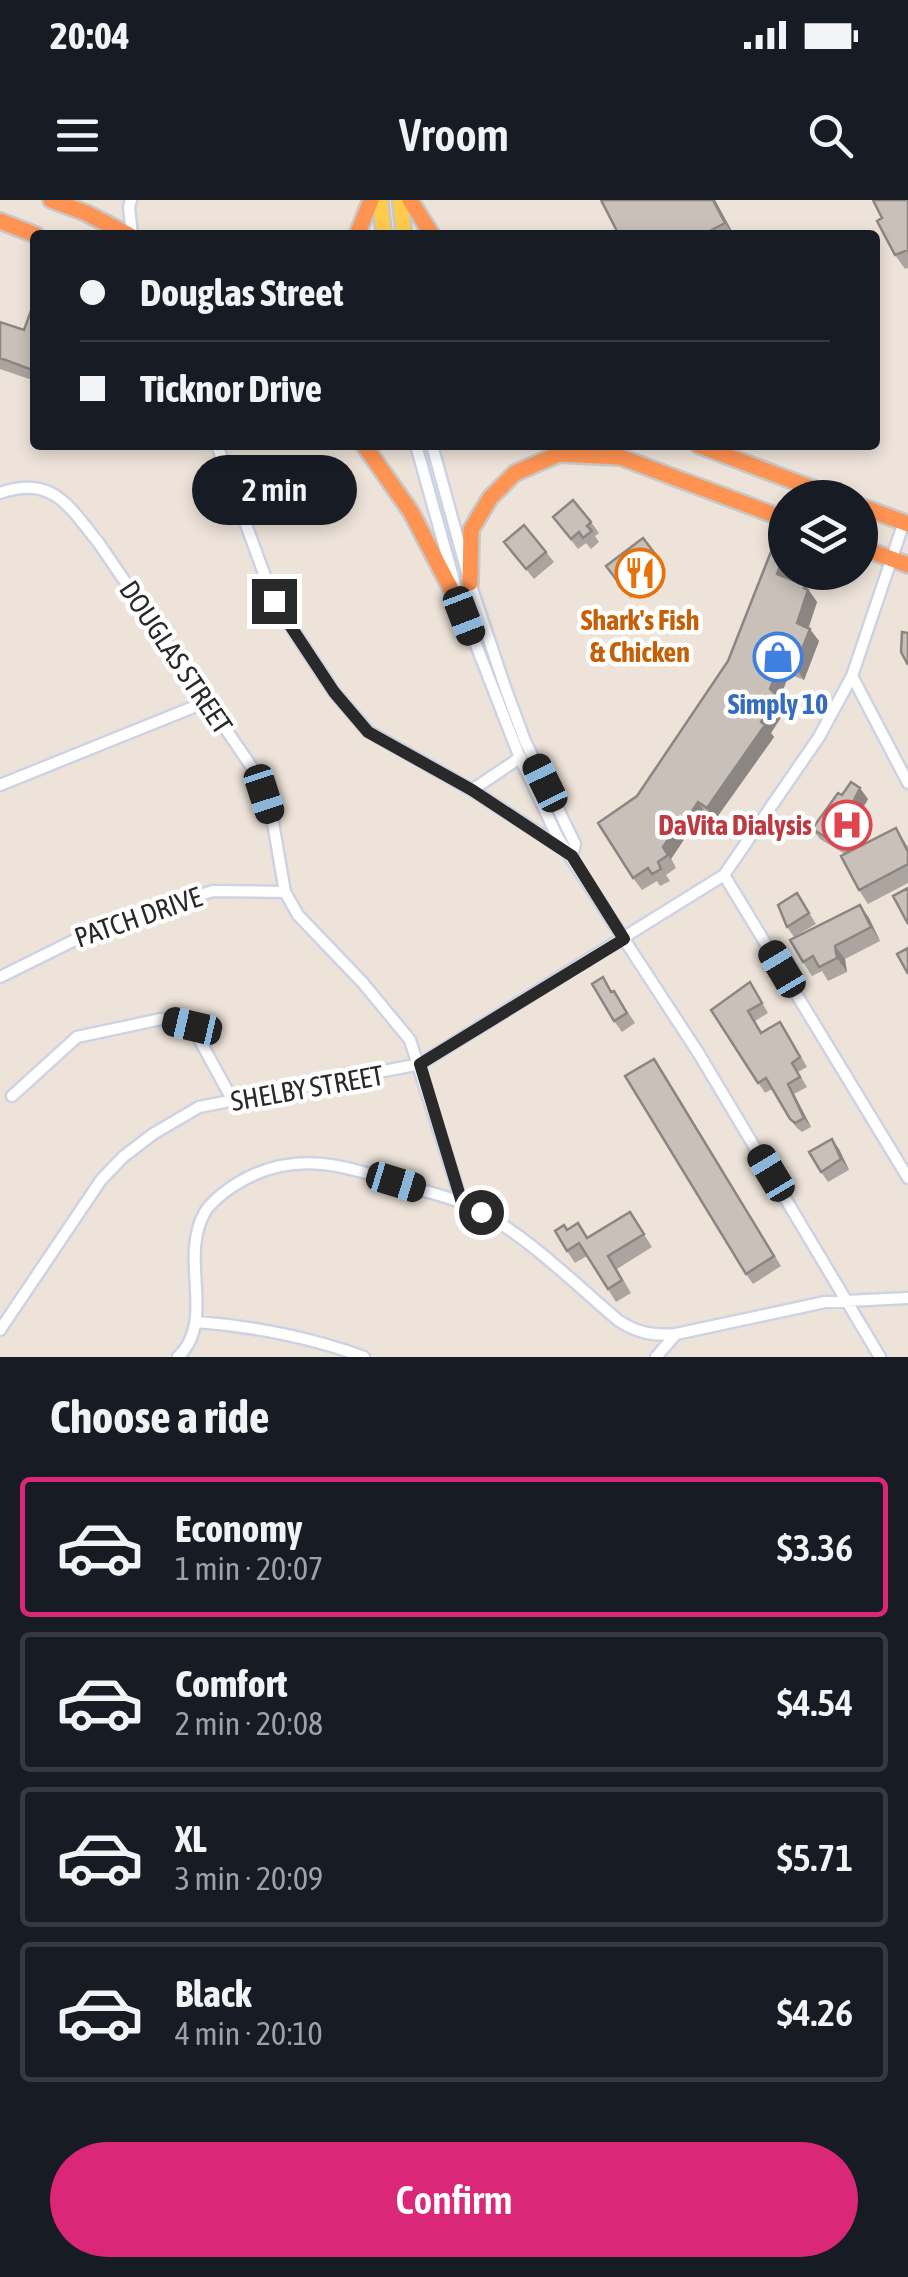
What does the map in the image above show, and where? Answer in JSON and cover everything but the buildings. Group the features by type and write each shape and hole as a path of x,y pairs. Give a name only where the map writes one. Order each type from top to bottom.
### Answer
{"highway":[{"path":"51,200 120,230"},
{"path":"359,230 370,200"},
{"path":"410,200 429,230"},
{"path":"0,221 30,233"},
{"path":"367,450 410,512 464,616"},
{"path":"600,450 768,514"},
{"path":"711,450 790,480"},
{"path":"470,584 471,530 490,498 515,473 559,454 618,457"},
{"path":"878,513 906,523"}],"main road":[{"path":"380,200 383,230"},
{"path":"400,200 403,230"}],"street":[{"path":"130,230 132,200"},
{"path":"219,450 274,601 334,692 368,732 472,790 572,856"},
{"path":"417,450 464,616 558,838 699,1054 880,1357"},
{"path":"433,450 470,584 525,755"},
{"name":"DOUGLAS STREET","path":"0,492 29,485 50,490 70,508 98,542 253,769 272,817 284,892 298,915 410,1040 462,1203"},
{"name":"SHELBY STREET","path":"0,1330 82,1206 123,1157 153,1134 199,1107 420,1064 724,875 820,736 852,676 900,562 906,523"},
{"path":"852,676 908,782"},
{"path":"0,785 206,702"},
{"path":"472,790 525,755"},
{"path":"724,875 908,1178"},
{"name":"PATCH DRIVE","path":"0,976 99,928 213,891 284,892"},
{"path":"12,1096 77,1037 162,1019 192,1026 233,1102"},
{"path":"178,1357 193,1338 197,1322 193,1258 197,1231 206,1209 255,1172 286,1163 322,1163 362,1172 462,1203 520,1238 635,1331 655,1336 825,1302 908,1298"},
{"path":"197,1322 303,1340 364,1357"},
{"path":"656,1357 676,1334"}],"place":[{"name":"Shark's Fish & Chicken","path":"640,573"},
{"name":"Simply 10","path":"778,657"},
{"name":"DaVita Dialysis","path":"847,825"}],"route":[{"path":"274,601 334,692 368,732 472,790 572,856 624,939 420,1064 462,1203 481,1212"}]}
